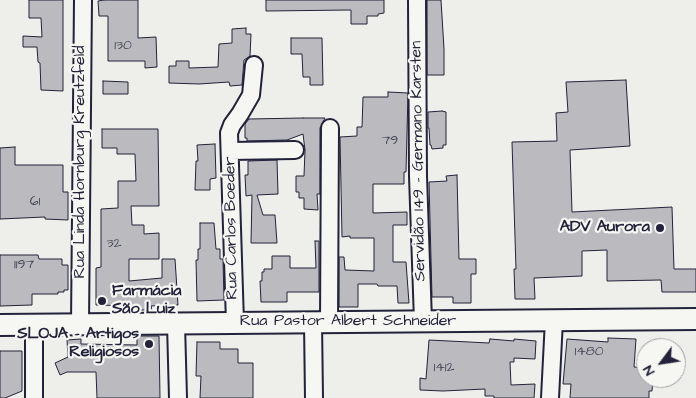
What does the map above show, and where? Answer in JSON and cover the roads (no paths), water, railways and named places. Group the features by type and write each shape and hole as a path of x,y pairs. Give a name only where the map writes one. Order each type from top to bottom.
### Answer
{"main road":[{"name":"Rua Pastor Albert Schneider","path":"0,325 696,319"}],"street":[{"name":"Rua Linda Hornburg Kreutzfeld","path":"80,324 83,0"},
{"name":"Servidão 149 - Germano Karsten","path":"416,0 418,176 423,321"},
{"name":"Rua Carlos Boeder","path":"234,323 229,133 251,95 254,65"},
{"path":"314,398 321,322 330,128"},
{"path":"230,151 295,150"},
{"path":"550,398 554,320"},
{"path":"176,324 178,398"},
{"path":"34,325 34,398"}],"place":[{"name":"ADV Aurora","path":"660,228"},
{"name":"Farmácia São Luiz","path":"102,301"},
{"name":"SLOJA - Artigos Religiosos","path":"149,344"}]}
